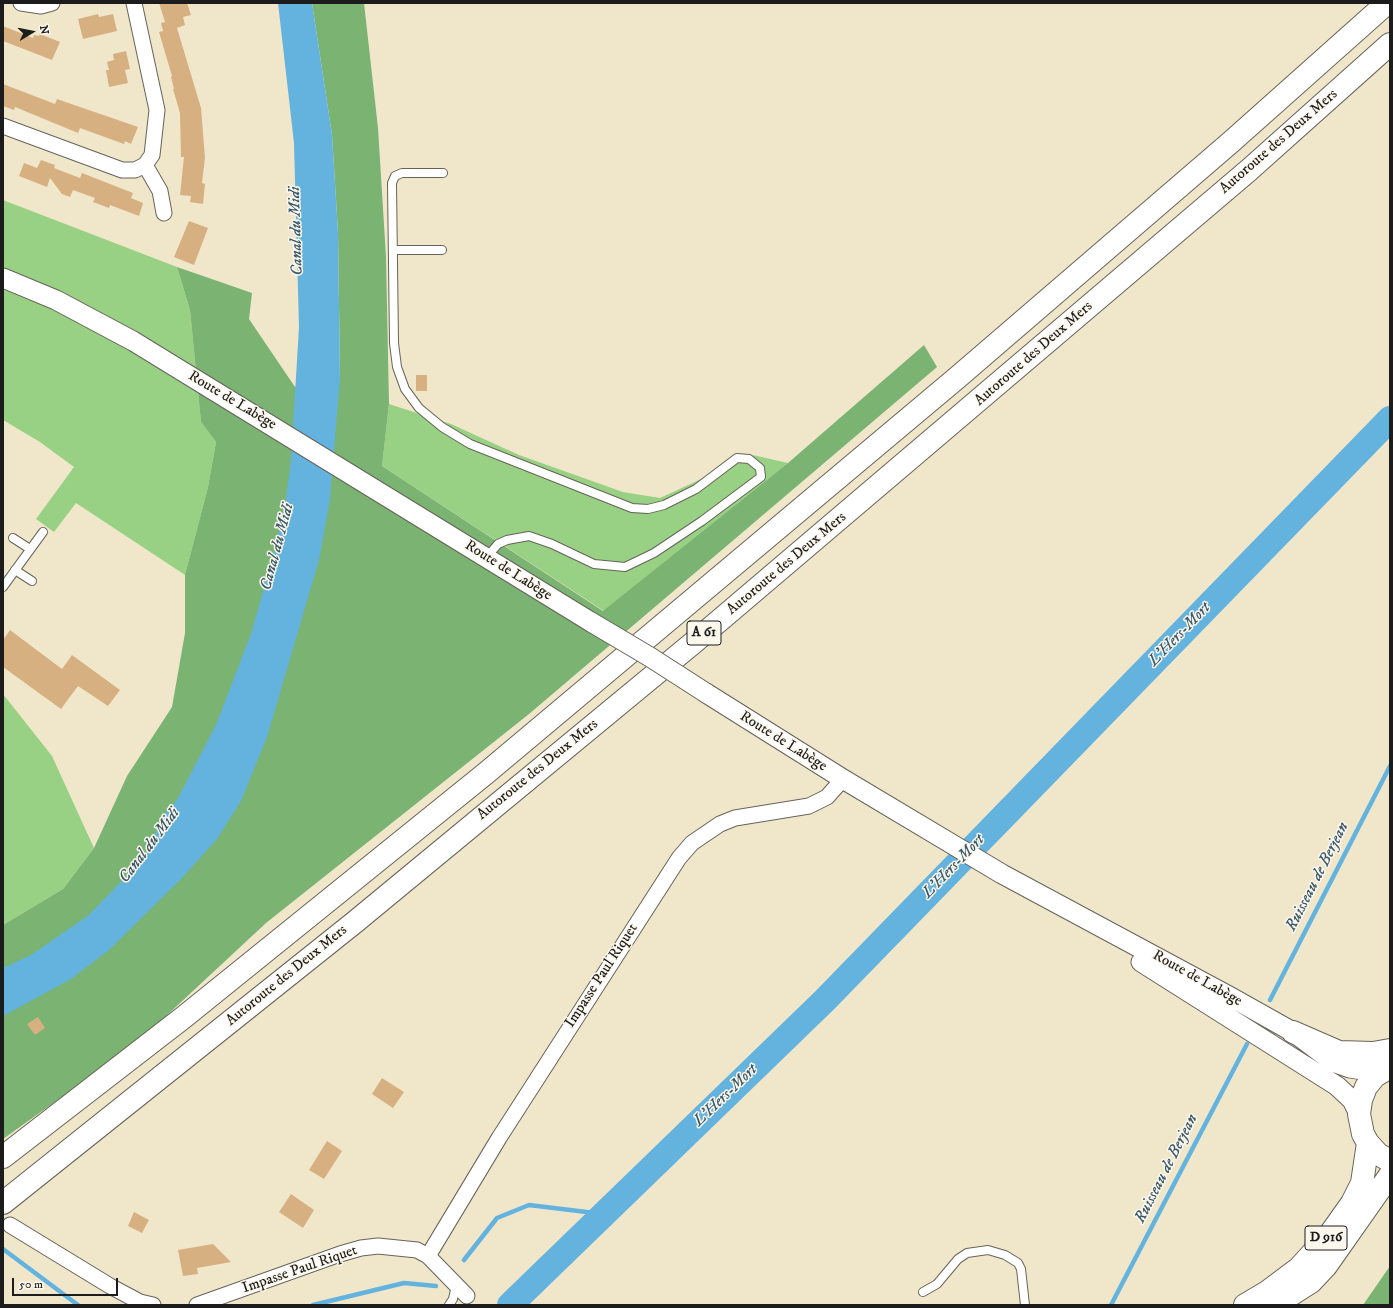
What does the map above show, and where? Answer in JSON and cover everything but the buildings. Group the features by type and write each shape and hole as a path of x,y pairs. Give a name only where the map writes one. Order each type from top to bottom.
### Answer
{"main road":[{"name":"Autoroute des Deux Mers","path":"3,1157 184,1017 485,774 958,377 1231,142 1387,3"},
{"name":"Autoroute des Deux Mers","path":"3,1203 355,922 693,643 1248,170 1390,44"},
{"path":"1293,1032 1339,1052 1365,1054 1389,1062 1366,1087 1361,1100 1359,1114 1363,1134 1368,1143 1378,1154 1390,1161"},
{"name":"D 916","path":"1245,1305 1267,1292 1299,1268 1330,1234 1352,1203 1362,1184 1368,1143"},
{"name":"D 916","path":"1274,1305 1311,1282 1326,1266 1390,1175"}],"street":[{"path":"20,3 41,6 52,3"},
{"path":"3,126 122,170 135,170 145,165 152,155 157,110 134,3"},
{"path":"145,165 160,191 164,213"},
{"name":"Route de Labège","path":"3,278 56,300 133,341 650,657 843,779 1005,875 1337,1086 1352,1100 1359,1114"},
{"name":"Impasse Paul Riquet","path":"428,1256 499,1138 654,894 679,858 692,843 706,832 734,818 809,806 827,797 843,779"},
{"name":"Route de Labège","path":"1005,875 1293,1032"},
{"path":"10,1225 110,1286 140,1302 153,1305"},
{"name":"Impasse Paul Riquet","path":"197,1305 340,1254 360,1248 378,1246 417,1250 428,1256 467,1296"}],"lane":[{"path":"442,173 402,173 396,176 392,183 394,343 397,367 405,389 419,408 442,427 470,444 632,508 648,509 664,506 696,489 737,458 749,459 760,468 761,477 702,521 654,553 625,567 594,564 552,544 529,536 507,540 498,544 486,558"},
{"path":"393,250 442,250"},
{"path":"3,587 43,532"},
{"path":"13,538 30,550"},
{"path":"15,570 32,581"},
{"path":"923,1292 937,1284 962,1256 978,1250 988,1250 1005,1255 1018,1263 1021,1270 1025,1305"},
{"path":"449,1305 453,1298 456,1285"}],"green space":[{"path":"312,3 364,3 378,128 386,257 389,404 382,466 603,611 788,463 924,345 937,367 529,714 266,923 136,1044 3,1139 3,925 63,889 94,848 127,776 172,707 185,633 185,575 208,487 216,442 201,422 190,310 177,267 252,293 249,319 295,387 340,378 338,232 332,135"},
{"path":"3,200 177,267 190,310 201,422 216,442 208,487 185,575 76,503 54,532 36,519 74,467 40,442 3,420"},
{"path":"389,404 451,424 519,455 623,492 660,498 753,455 788,463 604,611 382,466"},
{"path":"3,694 52,756 94,848 63,889 3,925"},
{"path":"1390,1266 1390,1305 1363,1305"}],"water":[{"name":"Canal du Midi","path":"278,3 312,3 332,135 338,232 340,378 330,499 319,560 267,737 241,801 217,839 182,878 109,950 71,979 3,1016 3,968 31,955 89,915 137,865 152,844 160,819 177,800 216,725 251,634 275,549 285,506 291,460 299,327 294,143"}],"waterway":[{"name":"L'Hers-Mort","path":"510,1305 825,1000 1390,419"},
{"name":"Ruisseau de Berjean","path":"1270,1000 1390,766"},
{"name":"Ruisseau de Berjean","path":"1111,1305 1247,1044"},
{"path":"464,1260 497,1218 529,1205 603,1214"},
{"path":"3,1249 78,1305"},
{"path":"313,1305 404,1283 436,1286"}]}
